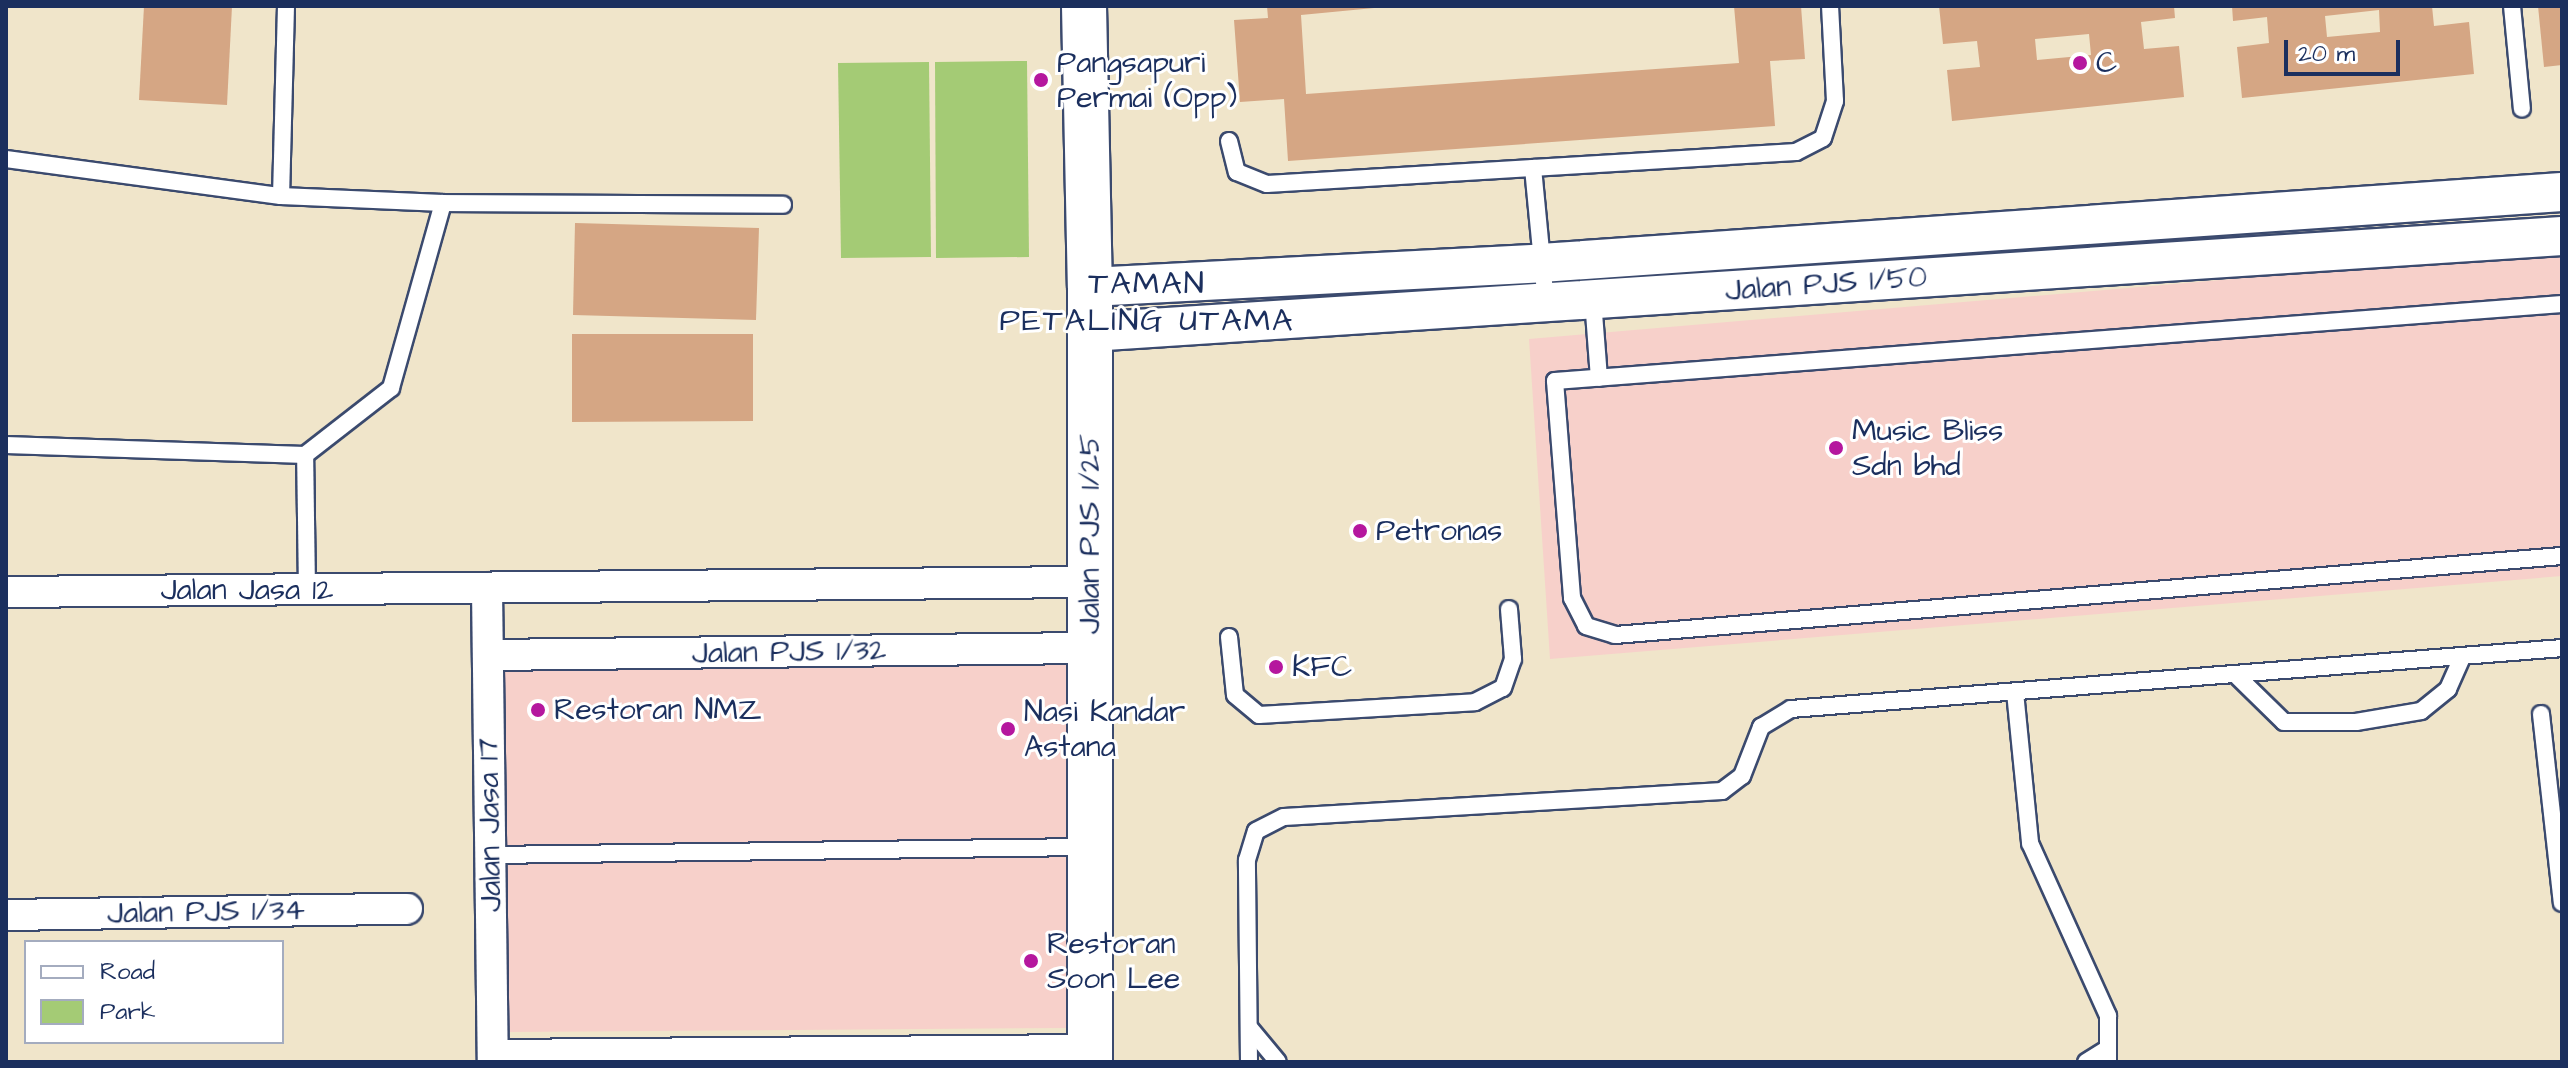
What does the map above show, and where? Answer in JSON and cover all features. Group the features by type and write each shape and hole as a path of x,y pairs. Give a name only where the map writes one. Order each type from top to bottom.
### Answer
{"main road":[{"name":"Jalan PJS 1/25","path":"1084,6 1090,287 1090,1056"}],"street":[{"name":"Jalan PJS 1/50","path":"1090,287 1541,263 2562,192"},
{"name":"Jalan PJS 1/50","path":"1090,332 2562,236"},
{"path":"487,588 1089,582"},
{"name":"Jalan Jasa 12","path":"6,592 487,588"},
{"name":"Jalan Jasa 17","path":"487,588 493,1058"},
{"name":"Jalan PJS 1/32","path":"488,655 1090,648"},
{"name":"Jalan PJS 1/34","path":"6,915 407,909"},
{"path":"493,1058 1090,1056"}],"lane":[{"path":"281,196 286,6"},
{"path":"1229,141 1237,172 1267,184 1796,152 1823,138 1835,101 1830,6"},
{"path":"2512,6 2522,109"},
{"path":"6,159 281,196 443,203 783,205"},
{"path":"1533,168 1546,303"},
{"path":"6,445 305,455 391,388 443,203"},
{"path":"1593,299 1599,378"},
{"path":"2562,304 1555,381 1572,598 1586,626 1615,635 2562,556"},
{"path":"305,455 307,590"},
{"path":"1229,637 1235,695 1259,715 1475,702 1503,688 1513,659 1509,609"},
{"path":"1249,1062 1247,860 1256,831 1284,817 1722,791 1742,776 1761,727 1791,709 2238,677 2562,648"},
{"path":"2238,677 2284,722 2356,722 2421,711 2448,689 2463,656"},
{"path":"2015,692 2030,843 2108,1016 2108,1055 2086,1062"},
{"path":"2541,714 2562,903"},
{"path":"490,855 1090,847"},
{"path":"1249,1027 1278,1062"}],"shaded area":[{"path":"2562,251 2562,576 1550,659 1529,339"},
{"path":"1067,663 1066,1028 508,1032 504,671"}],"green space":[{"path":"1027,61 1029,257 936,258 935,62"},
{"path":"929,62 931,257 841,258 838,63"}],"building":[{"path":"144,6 232,6 227,105 139,100"},
{"path":"1267,6 1395,6 1301,15 1306,94 1739,63 1734,6 1801,6 1805,59 1770,61 1775,126 1288,161 1284,99 1240,102 1234,20 1268,18"},
{"name":"C","path":"1939,6 2174,6 2175,18 2141,22 2144,49 2179,46 2184,97 1952,121 1947,70 1980,67 1977,41 1943,44","holes":["2089,34 2091,55 2037,60 2035,39"]},
{"path":"2232,6 2432,6 2434,26 2469,22 2474,74 2242,98 2237,47 2269,43 2267,17 2233,21","holes":["2379,10 2380,32 2327,37 2325,16"]},
{"path":"2538,6 2562,6 2562,65 2544,67"},
{"path":"575,223 759,228 756,320 573,315"},
{"path":"572,334 753,334 753,421 572,422"}],"place":[{"name":"C","path":"2080,63"},
{"name":"Pangsapuri Permai (Opp)","path":"1041,80"},
{"name":"Music Bliss Sdn bhd","path":"1836,448"},
{"name":"Petronas","path":"1360,531"},
{"name":"KFC","path":"1276,667"},
{"name":"Restoran NMZ","path":"538,710"},
{"name":"Nasi Kandar Astana","path":"1008,729"},
{"name":"Restoran Soon Lee","path":"1031,961"}],"district":[{"name":"TAMAN PETALING UTAMA","path":"1147,304"}]}
